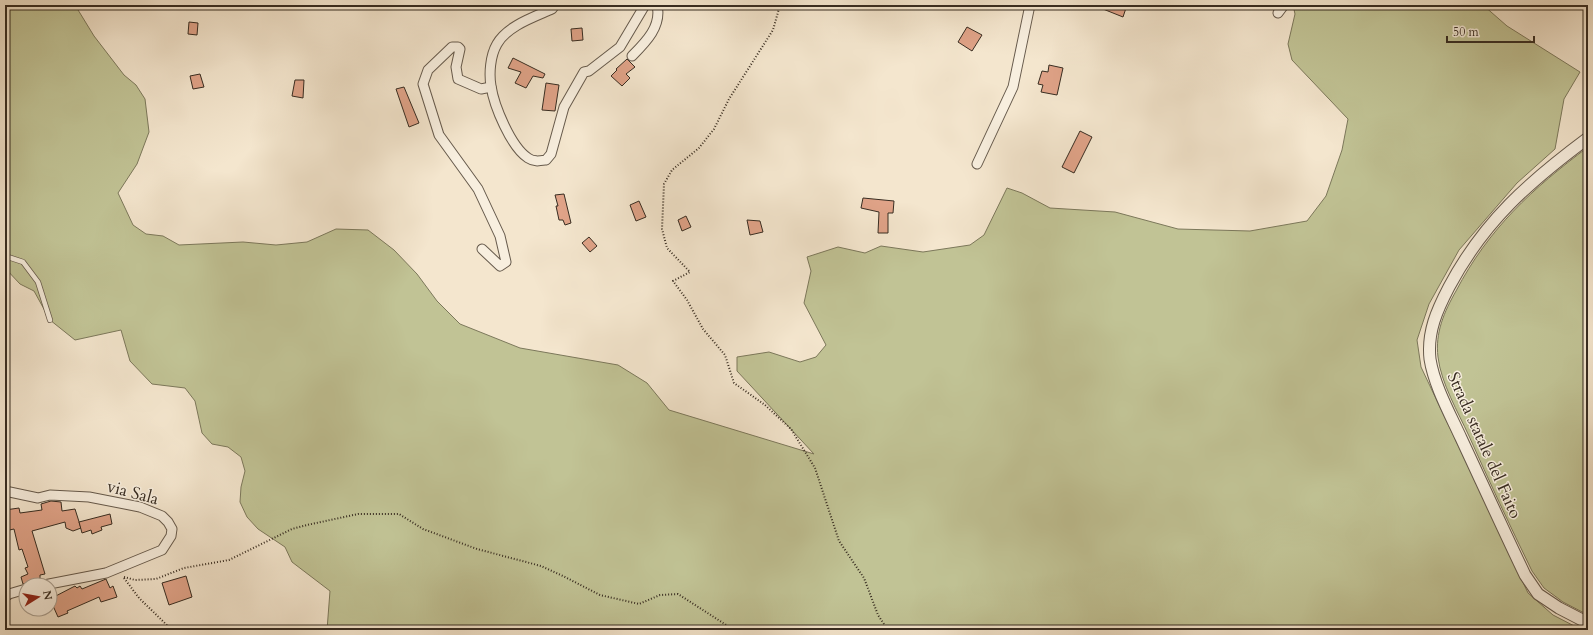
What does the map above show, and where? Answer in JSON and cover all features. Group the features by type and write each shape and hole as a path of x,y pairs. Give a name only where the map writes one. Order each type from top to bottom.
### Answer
{"street":[{"path":"555,5 552,9 507,32 496,45 491,64 491,87 500,118 514,142 528,158 536,162 546,160 551,154 564,107 584,72 589,71 620,47 645,5"},
{"path":"632,56 655,29 658,19 657,5"},
{"path":"977,164 1013,87 1030,5"},
{"path":"1278,13 1284,5"},
{"path":"482,250 500,266 506,262 500,236 478,189 439,135 423,84 428,70 452,47 458,47 460,49 456,67 458,79 481,89 491,87"},
{"name":"Strada statale del Faito","path":"1588,138 1553,164 1518,195 1480,237 1460,266 1436,310 1429,336 1430,359 1442,396 1525,575 1538,594 1559,608 1588,623"},
{"name":"via Sala","path":"5,491 38,498 50,494 89,497 140,507 162,516 172,529 171,536 162,550 106,573 58,582"},
{"path":"5,597 18,591"}],"lane":[{"path":"5,256 22,262 38,282 50,320"}],"path":[{"path":"780,5 773,30 729,99 714,129 699,148 672,170 664,184 662,229 667,248 690,272 673,281 687,300 703,329 725,355 734,382 765,405 791,429 815,468 839,541 864,578 878,615 888,630"},
{"path":"5,122 7,123 5,126"},
{"path":"106,573 135,580 156,579 184,568 229,560 292,529 358,514 399,514 423,529 463,544 540,566 565,577 600,596 639,604 660,595 678,594 734,630"},
{"path":"124,577 139,598 172,630"}],"green space":[{"path":"5,5 75,5 94,36 124,75 136,85 145,99 149,132 137,164 118,193 133,225 146,234 163,236 179,245 243,242 276,245 307,242 336,229 368,230 394,250 417,274 437,301 460,324 520,348 618,365 647,383 669,410 814,454 737,371 737,357 769,352 800,362 816,357 826,345 804,303 811,271 807,257 838,247 865,253 881,246 923,252 970,245 984,235 1007,188 1022,193 1050,208 1115,212 1178,229 1250,231 1307,221 1326,196 1342,150 1348,119 1292,60 1288,44 1295,14 1293,5 1483,5 1507,26 1580,72 1564,99 1555,149 1517,183 1459,250 1429,304 1417,340 1421,367 1528,593 1553,615 1582,630 327,630 330,591 292,562 285,547 258,529 247,517 240,502 241,487 245,471 241,457 228,447 212,444 202,433 195,401 185,388 152,384 130,361 121,330 75,340 50,320 34,291 20,284 5,268"},
{"path":"1588,147 1588,615 1563,602 1544,588 1532,571 1450,397 1440,367 1437,348 1441,323 1448,307 1469,268 1483,248 1513,211 1530,194"}],"building":[{"path":"1093,5 1127,5 1123,17"},
{"path":"189,22 198,23 197,35 188,34"},
{"path":"967,27 982,35 972,51 958,42"},
{"path":"582,28 583,40 572,41 571,29"},
{"path":"513,58 545,74 543,78 533,76 526,88 515,83 521,72 508,68"},
{"path":"627,59 635,67 626,74 630,78 622,86 611,76"},
{"path":"1049,65 1063,68 1057,95 1041,92 1043,85 1038,84 1042,71 1048,72"},
{"path":"200,74 204,87 193,89 190,76"},
{"path":"295,80 304,80 303,98 292,96"},
{"path":"546,83 559,85 555,111 542,110"},
{"path":"404,87 419,123 409,127 396,89"},
{"path":"1080,131 1092,137 1074,173 1062,167"},
{"path":"564,194 571,223 565,225 563,220 559,220 556,206 558,206 555,195"},
{"path":"863,198 894,201 893,213 888,213 888,233 878,233 879,212 861,208"},
{"path":"639,201 646,217 636,221 630,205"},
{"path":"686,216 691,227 682,231 678,220"},
{"path":"747,220 760,221 763,232 750,235"},
{"path":"589,237 597,246 590,252 582,243"},
{"path":"51,501 61,502 62,511 75,509 81,528 73,531 66,528 65,522 32,531 45,574 40,575 40,577 21,577 28,574 25,568 28,567 22,549 19,550 14,529 5,531 5,510 19,508 20,513 42,510 41,504"},
{"path":"110,514 112,524 101,527 102,530 92,534 91,530 82,533 79,522"},
{"path":"186,576 192,597 169,605 162,583"},
{"path":"106,579 110,588 113,586 117,597 101,602 99,597 67,611 68,613 58,617 58,595 75,586 77,588 80,586 82,589"}]}
